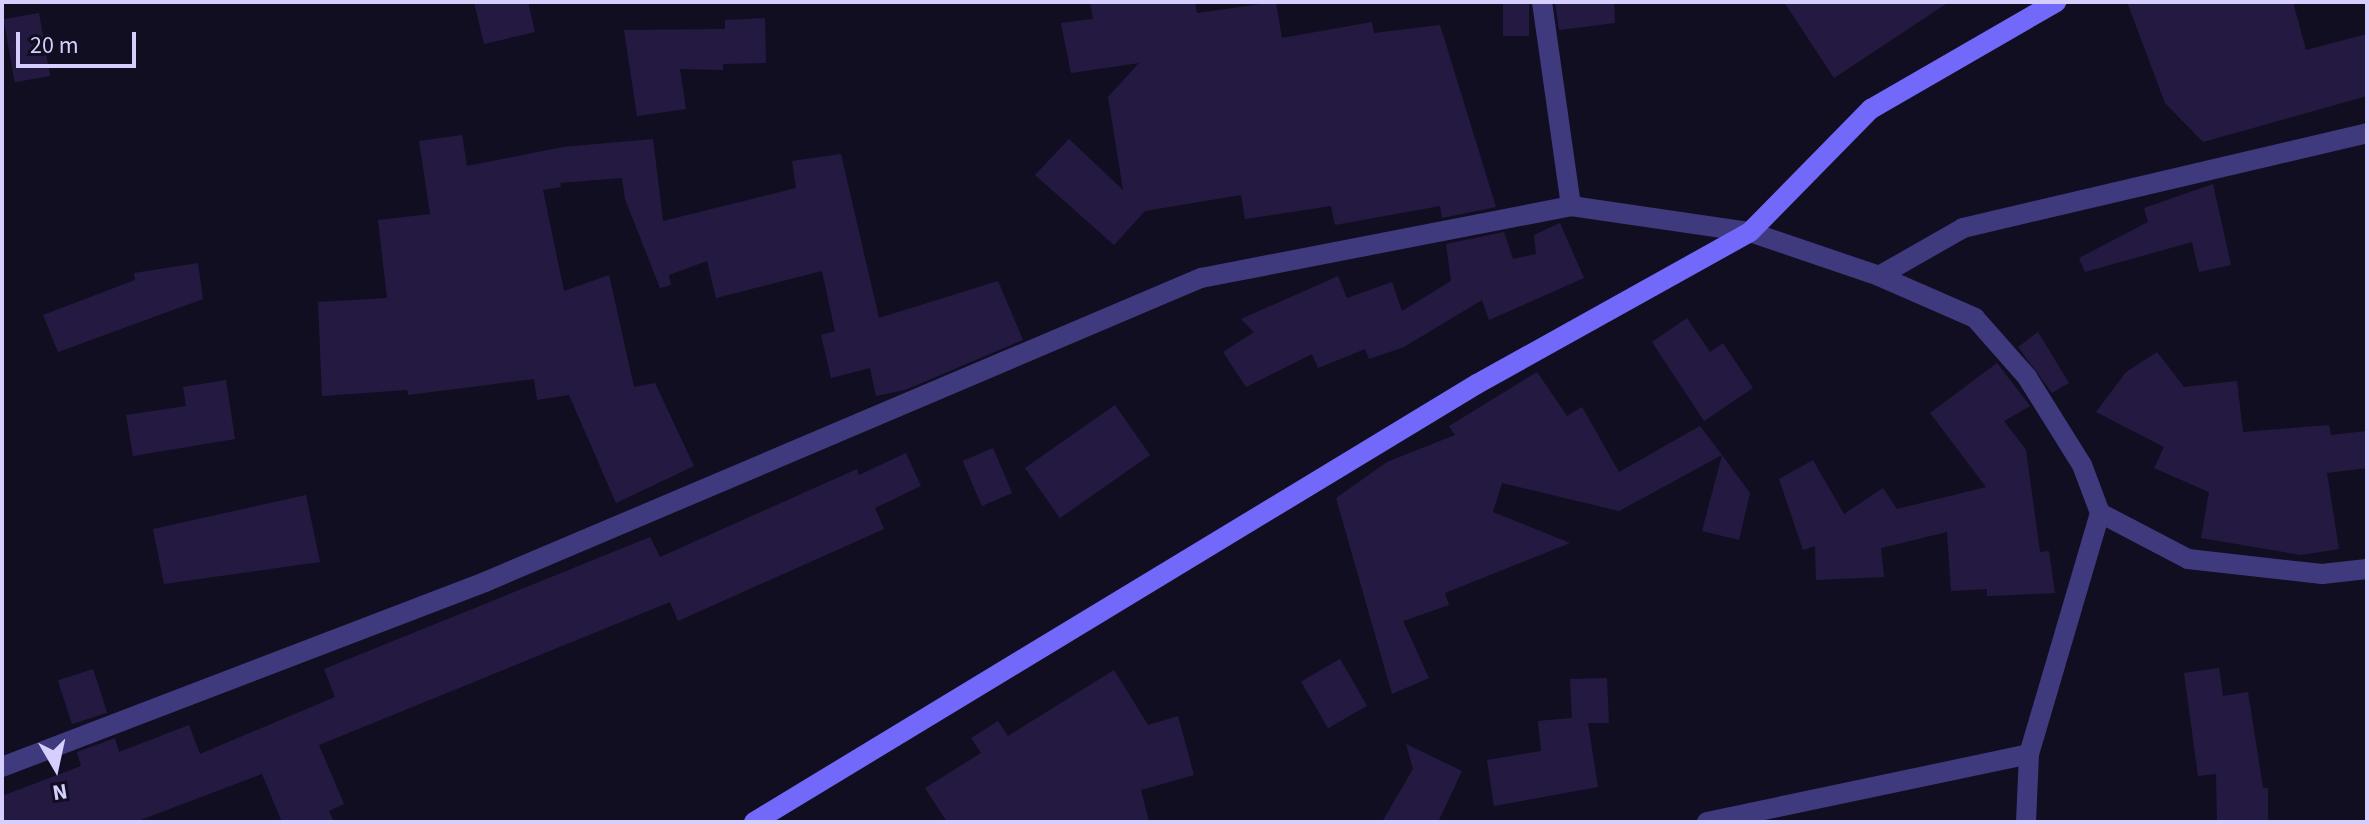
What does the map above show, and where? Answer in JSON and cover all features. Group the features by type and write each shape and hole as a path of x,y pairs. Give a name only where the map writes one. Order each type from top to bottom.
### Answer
{"main road":[{"path":"754,822 1477,384 1750,232 1871,109 2056,2"}],"street":[{"path":"1542,2 1571,206"},
{"path":"1879,276 1963,228 2367,133"},
{"path":"2,767 485,582 1201,278 1571,206 1750,232 1879,276 1975,318 2027,377 2082,465 2100,513 2029,754 2026,822"},
{"path":"2100,513 2188,559 2322,574 2367,569"},
{"path":"1707,822 1833,791 2029,754"}],"building":[{"path":"474,2 528,2 535,32 484,44"},
{"path":"1090,2 1195,2 1197,13 1276,2 1282,38 1372,22 1374,33 1440,25 1496,207 1442,218 1440,206 1335,225 1331,206 1245,219 1241,195 1145,211 1114,245 1035,175 1069,139 1123,190 1108,97 1139,63 1071,73 1061,23 1093,19"},
{"path":"1503,2 1529,2 1529,36 1503,36"},
{"path":"1555,2 1614,2 1615,23 1559,30"},
{"path":"1784,2 1949,2 1834,78"},
{"path":"2127,2 2293,2 2306,50 2367,34 2367,96 2203,142 2165,103"},
{"path":"39,13 50,76 15,82 4,19"},
{"path":"765,18 766,63 723,64 723,70 680,69 686,109 637,116 624,30 725,29 725,20"},
{"path":"462,135 467,166 563,147 653,139 663,221 796,188 792,161 841,154 879,318 998,281 1023,340 905,390 876,396 870,368 831,378 821,335 835,331 822,271 716,298 707,261 669,275 671,285 660,288 625,199 622,178 560,183 561,187 543,190 564,291 609,275 634,387 655,383 694,466 616,503 569,395 537,400 534,379 408,395 407,390 322,396 318,302 387,298 378,220 430,214 419,141"},
{"path":"2213,184 2231,265 2199,272 2192,242 2085,272 2079,258 2148,222 2144,208"},
{"path":"1560,223 1584,278 1489,320 1482,300 1404,347 1369,359 1365,349 1318,368 1312,354 1246,387 1223,352 1254,332 1241,319 1338,276 1347,298 1392,282 1402,311 1451,281 1446,244 1504,232 1513,259 1536,254 1534,235"},
{"path":"198,263 203,299 58,352 43,315 135,280 134,273"},
{"path":"1687,318 1710,352 1723,343 1753,388 1704,421 1652,342"},
{"path":"2038,332 2069,383 2052,393 2018,347"},
{"path":"2157,352 2184,387 2237,381 2243,432 2329,425 2331,435 2367,431 2367,468 2327,473 2339,549 2301,555 2201,538 2209,492 2154,468 2164,447 2096,412 2126,372"},
{"path":"1997,363 2030,406 2004,421 2026,450 2040,552 2049,551 2055,593 1987,596 1987,589 1951,591 1947,532 1881,548 1884,577 1816,580 1815,546 1803,550 1779,479 1813,460 1844,514 1883,488 1897,509 1986,487 1930,413"},
{"path":"1537,372 1567,416 1582,407 1619,472 1700,426 1722,455 1619,511 1502,483 1493,512 1570,543 1445,593 1449,605 1403,621 1429,678 1392,694 1336,498 1387,462 1455,435 1449,426"},
{"path":"226,380 235,439 133,456 126,415 186,406 183,387"},
{"path":"1115,405 1150,455 1060,518 1025,468"},
{"path":"993,448 1012,493 982,506 963,461"},
{"path":"906,453 921,486 875,508 884,529 678,621 670,602 319,745 344,804 329,811 334,822 282,822 262,774 135,822 2,822 2,796 81,766 77,752 115,738 119,752 189,725 200,754 335,697 324,669 650,537 660,557 857,469 859,475"},
{"path":"1722,455 1750,493 1739,540 1702,531"},
{"path":"306,495 320,562 164,584 153,529"},
{"path":"1340,659 1367,706 1328,728 1301,682"},
{"path":"2219,668 2223,696 2248,692 2263,788 2268,788 2268,822 2217,822 2216,774 2198,776 2184,673"},
{"path":"93,669 107,713 72,724 58,680"},
{"path":"1114,670 1148,725 1178,716 1194,775 1141,790 1149,822 947,822 925,788 981,753 971,738 998,721 1008,736"},
{"path":"1607,678 1609,723 1588,723 1598,787 1494,806 1487,760 1541,751 1538,721 1572,718 1570,679"},
{"path":"1406,744 1462,771 1438,822 1382,822 1413,769"}]}
